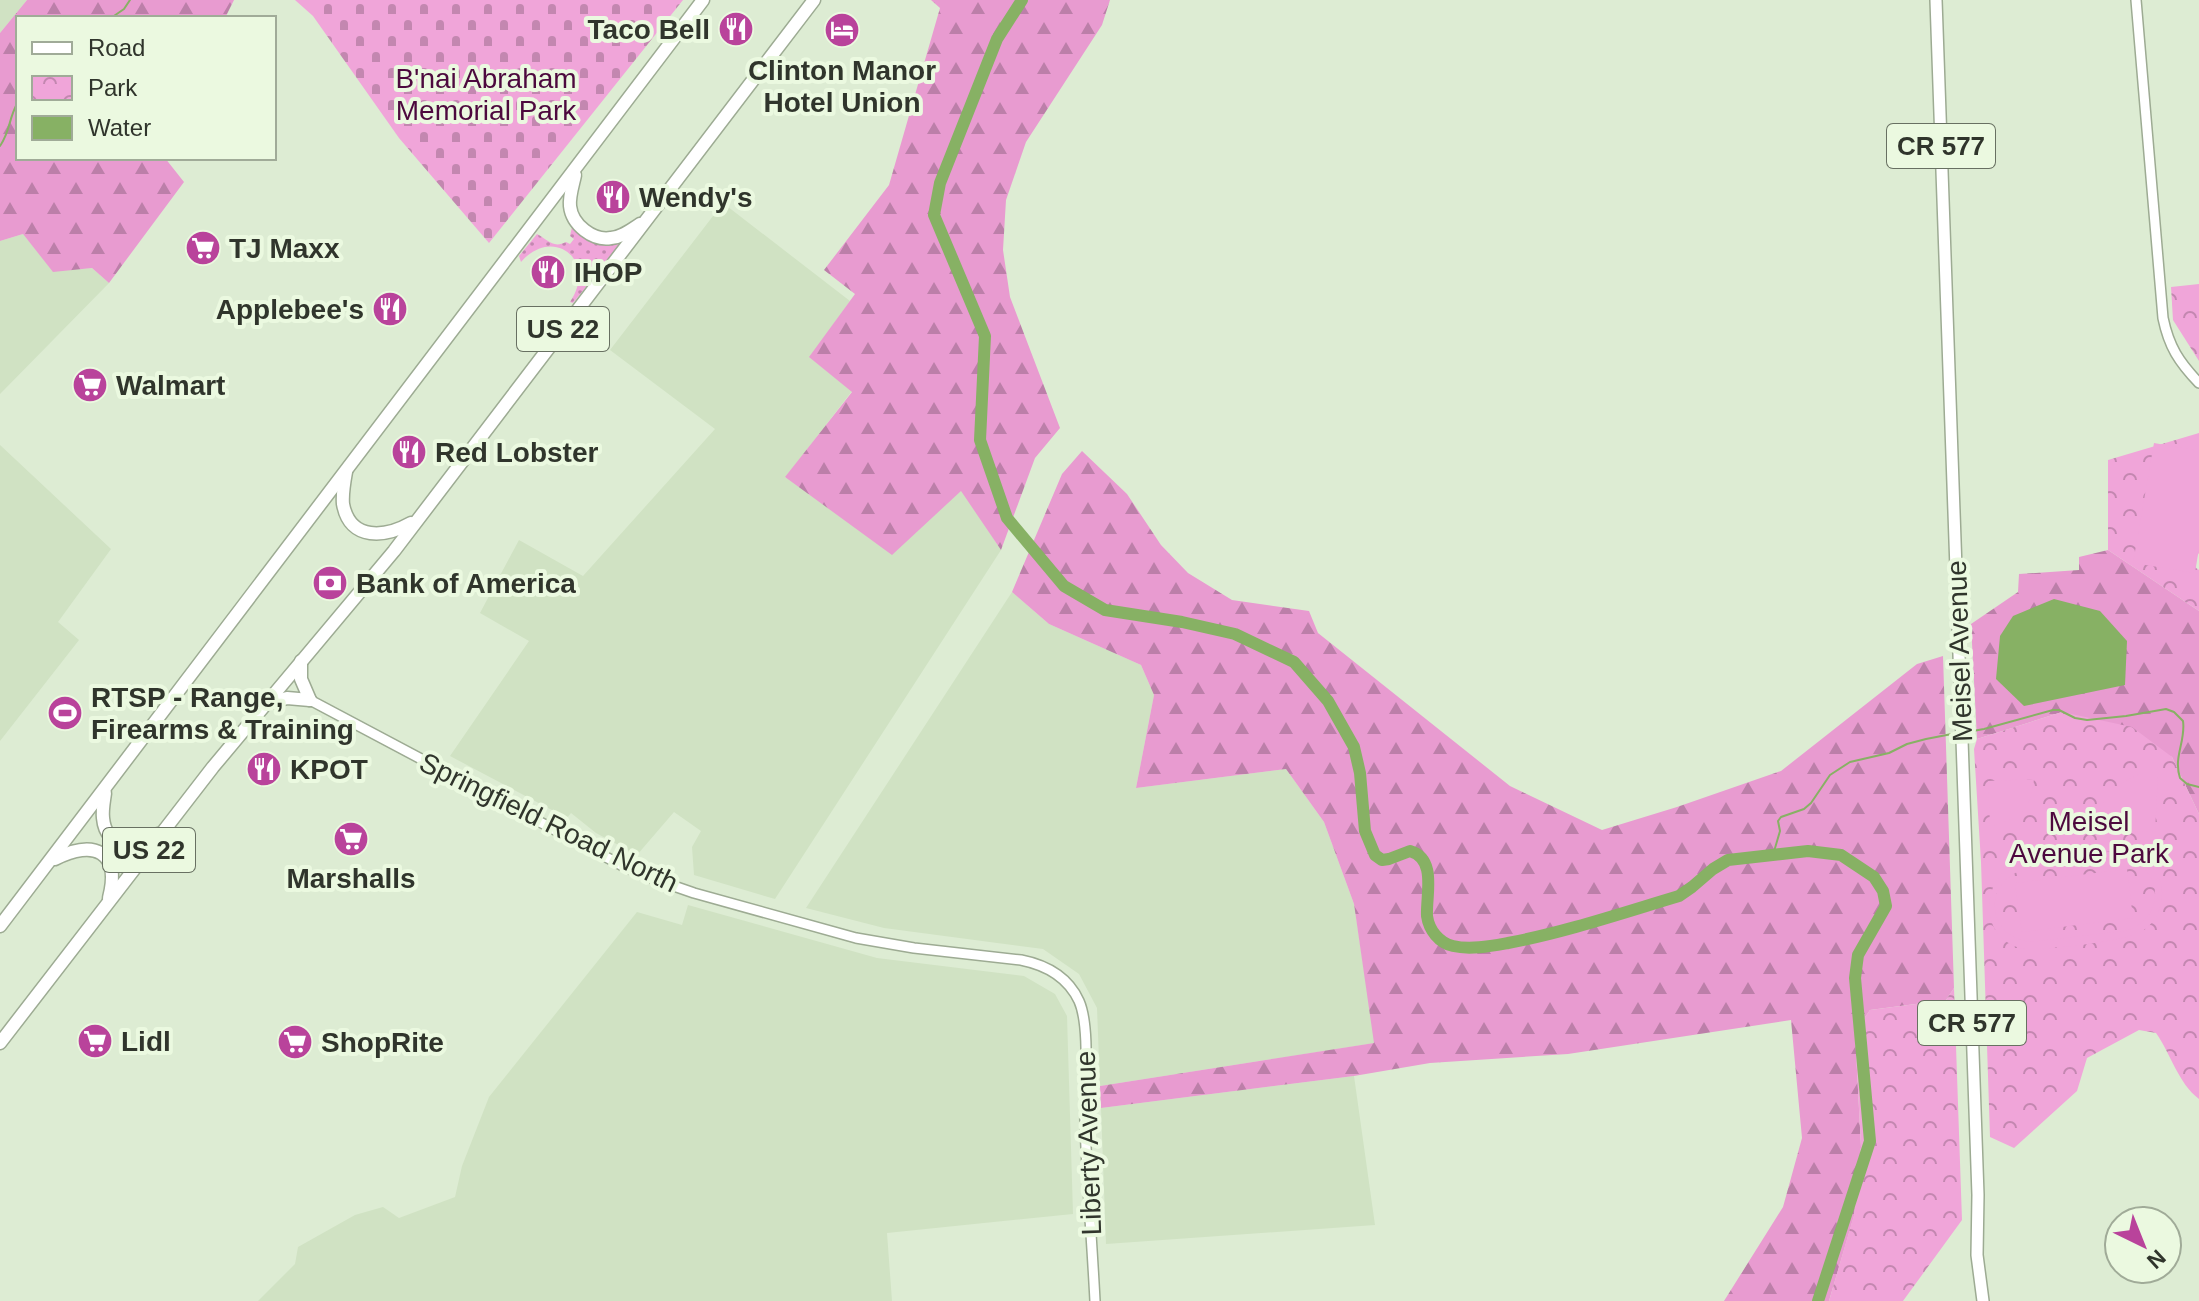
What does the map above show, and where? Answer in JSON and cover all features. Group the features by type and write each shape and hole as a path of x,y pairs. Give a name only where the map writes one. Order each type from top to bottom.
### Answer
{"highway":[{"name":"US 22","path":"0,926 703,0"},
{"name":"US 22","path":"0,1043 263,705 418,519 814,0"},
{"path":"577,168 570,207 574,219 585,230 597,237 612,238 647,220"},
{"path":"347,469 344,507 360,529 373,534 387,534 418,519"},
{"path":"263,705 287,698 310,700 301,679 302,660"},
{"path":"106,789 103,820 114,839 136,844 164,830"},
{"path":"51,861 80,849 93,849 100,853 112,870 107,905"}],"main road":[{"name":"Meisel Avenue","path":"1936,0 1978,1195 1977,1255 1983,1301"}],"street":[{"path":"2136,0 2163,318 2168,340 2177,357 2199,383"},
{"name":"Springfield Road North","path":"310,700 610,859 668,885 863,940 1027,961 1051,970 1071,989"},
{"name":"Liberty Avenue","path":"1071,989 1079,1001 1084,1020 1085,1122 1095,1301"}],"shaded area":[{"path":"0,0 27,0 0,33"},
{"path":"723,203 850,301 810,357 852,391 785,478 962,490 1001,550 775,899 694,875 692,847 701,831 674,812 637,855 596,833 571,813 567,818 450,756 529,641 480,613 519,540 583,576 715,429 610,350"},
{"path":"23,234 53,271 92,268 109,283 0,394 0,241"},
{"path":"0,445 111,549 58,622 79,640 0,741"},
{"path":"1012,592 1049,624 1141,665 1154,695 1136,788 1286,769 1324,822 1354,904 1375,1043 1100,1086 1097,1008 1079,974 1043,949 884,928 806,908"},
{"path":"688,905 877,958 1024,976 1055,994 1067,1016 1073,1214 887,1233 892,1301 258,1301 295,1264 298,1247 355,1215 383,1207 399,1218 455,1197 462,1166 489,1097 637,912 682,925"},
{"path":"1354,1076 1375,1225 1106,1244 1101,1108"}],"green space":[{"path":"27,0 234,0 226,16 16,16 16,160 167,160 184,182 109,283 92,268 53,272 23,234 0,241 0,33"},
{"name":"B'nai Abraham Memorial Park","path":"295,0 683,0 489,243 399,138 313,16"},
{"path":"931,0 1110,0 1102,25 1026,142 1006,200 1003,250 1010,297 1060,428 1035,458 1001,550 961,491 892,555 785,477 852,392 809,357 855,294 824,270 889,185 940,8"},
{"path":"572,227 583,237 622,242 573,303 570,302 579,273 568,252 558,247 546,247 533,251 521,262 519,256 537,234 554,244 570,244 574,239 570,236"},
{"path":"2199,284 2199,361 2173,320 2171,287"},
{"path":"2199,433 2199,553 2191,564 2199,570 2199,611 2108,550 2108,460"},
{"path":"2154,443 2199,451 2199,548 2195,573 2133,563"},
{"path":"1082,451 1127,494 1161,545 1188,573 1232,600 1309,611 1318,633 1510,786 1602,830 1781,771 1917,664 1943,656 1954,988 1946,1000 1870,1010 1855,1032 1861,1147 1854,1216 1829,1301 1724,1301 1783,1207 1802,1138 1791,1020 1568,1054 1430,1063 1354,1076 1101,1108 1100,1086 1374,1043 1354,904 1324,822 1286,769 1136,788 1154,695 1141,665 1049,624 1012,592 1062,474"},
{"path":"2108,550 2199,611 2199,814 2172,757 2062,712 1977,739 1971,624 2018,592 2019,574 2079,570 2079,557"},
{"name":"Meisel Avenue Park","path":"2062,712 2132,727 2172,757 2199,814 2199,1099 2180,1077 2156,1033 2139,1030 2087,1058 2077,1091 2014,1148 1990,1137 1974,749 1977,739"},
{"path":"2140,774 2158,774 2155,832 2093,829 2109,795 2122,783"},
{"path":"2034,779 2030,798 2022,812 1990,826 1988,781"},
{"path":"2143,847 2144,854 2138,855 2159,877 2161,906 2150,925 2132,935 2062,947 2020,948 2008,943 1993,926 1989,905 1991,893 2002,873 1996,873 1995,866","holes":["2121,858 2136,863 2153,881 2154,905 2138,925 2124,931 2029,942 2014,937 1997,919 1996,895 2002,884 2026,869"]},
{"path":"2127,869 2133,918 2022,932 2015,883"},
{"path":"1954,988 1962,1220 1903,1301 1829,1301 1854,1215 1861,1147 1855,1032 1870,1010 1946,1000"}],"water":[{"path":"2054,599 2100,611 2127,641 2125,685 2024,706 1996,679 2000,636 2013,616"}],"waterway":[{"path":"114,16 130,0"},
{"path":"1022,0 997,39 940,183 934,215 985,336 980,440 1007,518 1064,586 1105,610 1235,634 1294,662 1328,701 1354,747 1360,773 1365,831 1375,855 1382,860 1410,851 1424,861 1428,878 1428,921 1432,931 1443,942 1466,948 1501,944 1615,915 1679,896 1728,860 1808,851 1841,855 1874,877 1883,891 1886,906 1858,955 1855,978 1870,1141 1818,1301"},
{"path":"0,146 16,107"},
{"path":"1967,732 2053,710 2087,720 2166,709 2183,721 2178,763 2180,778 2187,784 2199,787"},
{"path":"1773,855 1780,831 1778,821 1811,803 1830,775 1850,762 1889,753 1907,744 1957,733"}],"place":[{"name":"Taco Bell","path":"736,29"},
{"name":"Clinton Manor Hotel Union","path":"842,30"},
{"name":"Wendy's","path":"613,197"},
{"name":"TJ Maxx","path":"203,248"},
{"name":"IHOP","path":"548,272"},
{"name":"Applebee's","path":"390,309"},
{"name":"Walmart","path":"90,385"},
{"name":"Red Lobster","path":"409,452"},
{"name":"Bank of America","path":"330,583"},
{"name":"RTSP - Range, Firearms & Training","path":"65,713"},
{"name":"KPOT","path":"264,769"},
{"name":"Marshalls","path":"351,839"},
{"name":"Lidl","path":"95,1041"},
{"name":"ShopRite","path":"295,1042"}]}
